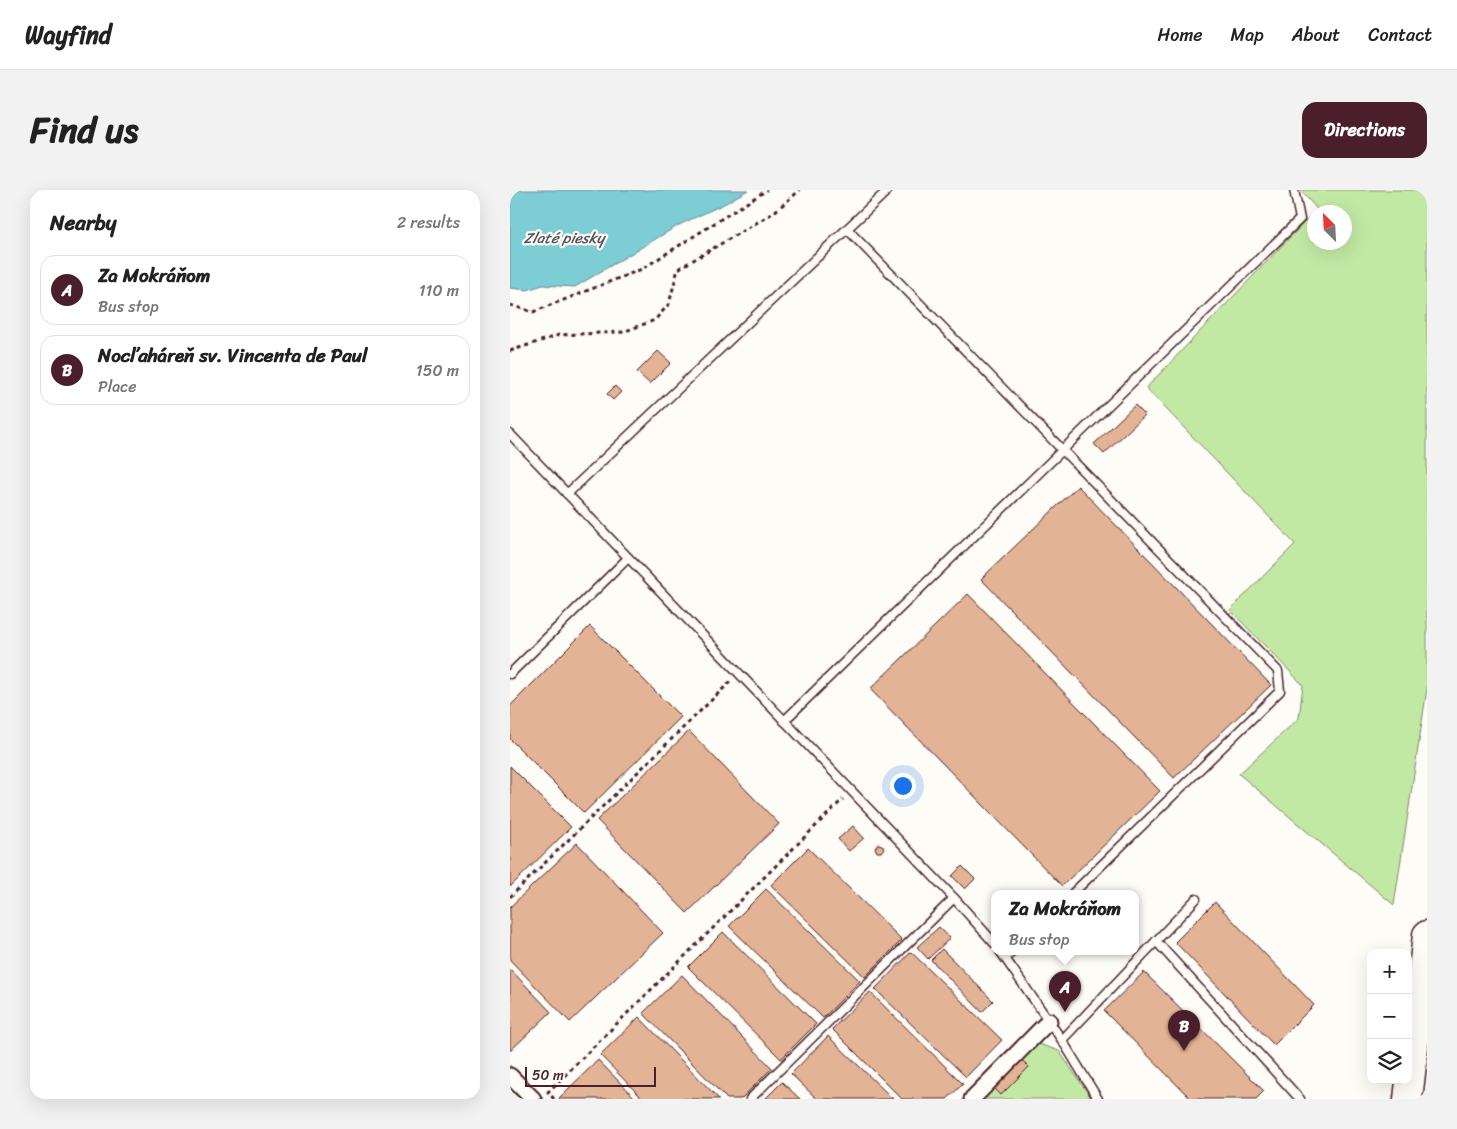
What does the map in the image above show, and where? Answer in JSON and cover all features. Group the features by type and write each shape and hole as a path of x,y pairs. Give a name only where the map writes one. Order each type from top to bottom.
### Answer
{"highway":[{"path":"1408,1099 1427,935"}],"street":[{"path":"972,1099 1049,1021"},
{"path":"510,1076 534,1099"}],"lane":[{"path":"567,494 888,190"},
{"path":"784,721 1300,219 1294,190"},
{"path":"847,229 1278,671 1280,691 1076,890"},
{"path":"510,434 954,898 991,940"},
{"path":"510,674 628,558"},
{"path":"750,1099 954,898"},
{"path":"1062,1040 1196,899"},
{"path":"1156,941 1300,1099"},
{"path":"1003,955 1062,1040 1098,1099"},
{"path":"1006,958 1009,955"}],"path":[{"path":"510,305 532,312 642,269 767,190"},
{"path":"510,351 559,335 623,332 655,320 669,304 678,269 773,213 800,190"},
{"path":"510,897 739,673"},
{"path":"554,1099 548,1092 851,791"}],"green space":[{"path":"1300,190 1427,190 1427,689 1394,905 1239,774 1299,718 1303,685 1230,610 1295,544 1146,388 1307,219 1307,250 1352,250 1352,205 1313,205"},
{"path":"1036,1043 1059,1051 1092,1099 979,1099 992,1086 1001,1095 1029,1067 1020,1058"},
{"path":"510,1065 544,1099 510,1099"}],"water":[{"name":"Zlaté piesky","path":"510,190 748,190 724,204 679,225 575,287 543,285 527,290 510,288"}],"building":[{"path":"658,351 671,363 650,384 637,372"},
{"path":"615,386 621,392 613,400 607,394"},
{"path":"1135,405 1145,415 1104,454 1094,444"},
{"path":"1078,486 1271,685 1174,778 981,579"},
{"path":"968,594 1160,791 1062,886 870,689"},
{"path":"590,626 681,717 584,813 510,739 510,706"},
{"path":"689,731 779,824 687,913 597,820"},
{"path":"510,766 571,827 510,887"},
{"path":"853,826 864,838 849,851 838,839"},
{"path":"577,843 663,933 570,1022 510,960 510,907"},
{"path":"878,844 884,848 881,852 877,852 875,848"},
{"path":"808,848 902,940 865,977 771,885"},
{"path":"962,866 975,879 965,889 952,876"},
{"path":"766,889 860,981 823,1018 729,926"},
{"path":"1215,902 1314,1005 1274,1045 1175,942"},
{"path":"939,927 950,938 928,959 917,947"},
{"path":"723,932 816,1024 781,1059 688,967"},
{"path":"942,949 993,1001 982,1012 931,960"},
{"path":"911,952 1002,1040 966,1077 875,989"},
{"path":"510,969 551,1012 510,1051"},
{"path":"1144,972 1264,1091 1256,1099 1191,1099 1104,1011"},
{"path":"682,975 772,1068 741,1099 727,1099 643,1013"},
{"path":"870,992 963,1084 947,1099 902,1099 832,1029"},
{"path":"639,1017 719,1099 643,1099 600,1055"},
{"path":"828,1036 893,1099 817,1099 791,1074"},
{"path":"1020,1058 1029,1067 1001,1095 992,1086"},
{"path":"598,1060 636,1099 559,1098"},
{"path":"782,1082 800,1099 765,1099"}],"place":[{"name":"Za Mokráňom","path":"1065,1012"},
{"name":"Nocľaháreň sv. Vincenta de Paul","path":"1184,1051"}]}
